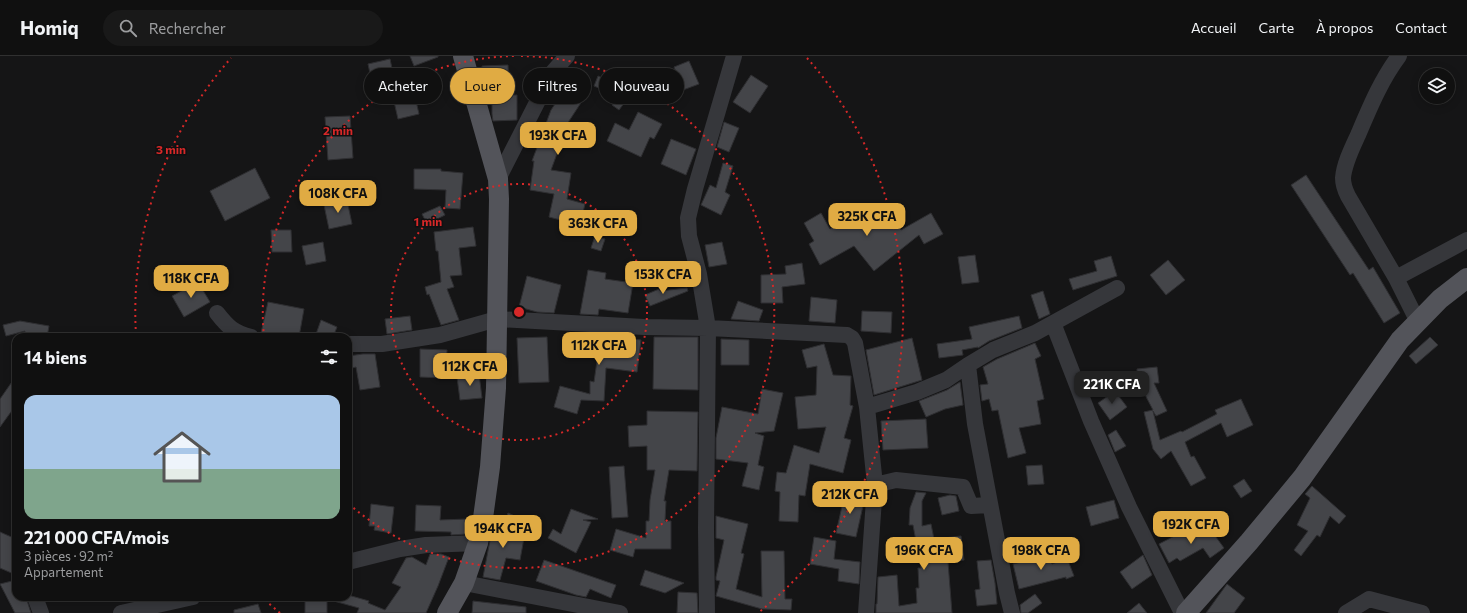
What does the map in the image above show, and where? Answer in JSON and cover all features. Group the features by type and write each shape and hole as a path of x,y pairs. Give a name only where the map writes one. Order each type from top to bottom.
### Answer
{"main road":[{"path":"447,613 464,583 478,543 490,467 496,388 500,199 498,179 464,56"},
{"path":"1186,613 1249,542 1302,478 1400,340 1440,299 1467,278"}],"street":[{"path":"552,56 552,68"},
{"path":"556,68 567,56"},
{"path":"707,613 706,528 708,328 699,274 689,236 688,218 694,189 734,56"},
{"path":"1399,56 1376,92 1349,154 1343,178 1348,196 1396,278 1418,322"},
{"path":"498,179 536,104"},
{"path":"1396,278 1467,240"},
{"path":"867,406 928,388 946,380 993,350 1035,333 1116,288"},
{"path":"217,312 228,326 238,333"},
{"path":"352,344 382,344 440,335 497,319 644,327 708,328 847,335 852,338 855,343 867,406 875,485 866,613"},
{"path":"1053,323 1091,420 1129,507 1182,613"},
{"path":"968,365 975,424 1012,613"},
{"path":"875,485 896,480 963,486 971,506 990,506"},
{"path":"352,561 400,549 426,545 478,543"},
{"path":"464,583 620,613"},
{"path":"1346,613 1369,600 1422,613"},
{"path":"36,601 41,613"},
{"path":"121,613 175,601"}],"building":[{"path":"410,56 438,56 438,57 414,66"},
{"path":"390,59 392,68 369,68 368,64"},
{"path":"689,61 699,84 684,90 684,68 674,67"},
{"path":"508,65 508,68 482,68 482,66"},
{"path":"751,75 768,86 750,113 733,102"},
{"path":"598,76 599,76 599,88 594,86"},
{"path":"515,95 517,95 517,120 493,121 492,104 515,104"},
{"path":"395,104 417,104 419,114 398,119"},
{"path":"555,104 580,104 569,121 551,170 571,173 567,199 585,204 580,225 549,217 554,194 530,190 534,161 532,161 551,110"},
{"path":"613,104 624,104 619,110"},
{"path":"638,112 662,124 654,139 650,137 641,157 607,141 615,123 629,130"},
{"path":"350,116 353,158 328,160 325,117"},
{"path":"724,122 739,128 729,152 717,147"},
{"path":"671,139 696,149 686,175 661,164"},
{"path":"723,163 733,166 725,192 730,195 721,215 701,205 710,185 716,188"},
{"path":"255,168 270,198 225,221 210,191"},
{"path":"414,169 441,169 441,171 463,173 460,209 445,208 446,190 414,189"},
{"path":"1306,175 1369,270 1373,267 1400,313 1384,323 1353,273 1350,275 1291,185"},
{"path":"347,200 352,224 329,229 324,205"},
{"path":"440,206 445,215 427,224 422,214"},
{"path":"854,210 867,227 887,212 901,230 931,213 943,234 924,244 919,235 874,271 854,246 820,265 809,244 814,241 804,223 821,213 830,229"},
{"path":"473,227 476,246 459,248 462,275 450,276 454,287 447,289 459,320 441,325 429,294 427,295 425,287 441,282 438,251 436,251 434,232"},
{"path":"271,230 291,230 292,252 272,252"},
{"path":"595,236 605,239 601,251 591,248"},
{"path":"323,242 326,261 306,265 302,246"},
{"path":"722,242 727,264 709,267 705,245"},
{"path":"975,255 979,282 962,284 958,257"},
{"path":"1111,256 1117,276 1073,290 1069,279 1097,271 1094,261"},
{"path":"1168,260 1185,280 1166,295 1150,275"},
{"path":"802,263 805,284 782,287 783,303 761,303 761,275 786,274 785,266"},
{"path":"588,270 606,273 605,279 633,283 628,313 599,309 598,315 580,314"},
{"path":"527,276 561,285 554,313 537,312 519,307"},
{"path":"198,282 210,302 184,317 172,296"},
{"path":"687,288 688,291 650,306 645,295 659,289 660,291"},
{"path":"1043,291 1050,314 1039,319 1031,295"},
{"path":"811,297 837,300 835,323 809,321"},
{"path":"738,301 763,310 759,321 731,319"},
{"path":"268,302 304,309 300,333 261,333"},
{"path":"862,311 892,312 891,333 861,331"},
{"path":"410,316 412,330 387,334 385,319"},
{"path":"1019,316 1022,328 989,341 978,348 962,350 963,355 939,358 937,344 972,339 969,327"},
{"path":"321,320 337,327 335,333 316,333"},
{"path":"20,321 49,326 48,333 25,333 25,331 12,333 12,334 6,336 3,325"},
{"path":"571,333 594,334 641,340 637,372 606,368 604,401 581,400 577,414 554,407 560,386 590,394 590,381 594,382 598,354 569,350"},
{"path":"547,337 549,382 519,383 517,338"},
{"path":"654,337 698,337 698,390 653,389"},
{"path":"1430,337 1438,345 1416,364 1409,356"},
{"path":"912,338 922,380 874,395 866,350"},
{"path":"721,339 749,340 749,365 721,365"},
{"path":"1035,343 1041,356 1035,359 1044,399 1037,401 1041,424 1019,428 1026,453 1008,458 998,410 992,411 989,399 982,401 980,385 988,384 983,367 997,359"},
{"path":"824,344 833,375 851,376 850,405 853,406 844,438 851,440 843,473 810,464 805,496 799,495 798,522 779,521 780,492 775,491 777,472 786,473 794,445 819,453 826,427 798,429 795,397 816,395 817,366 807,368 802,350"},
{"path":"420,349 447,350 446,378 420,377"},
{"path":"375,354 380,387 360,390 356,367 352,368 352,355"},
{"path":"1157,367 1159,383 1154,383 1167,411 1156,416 1153,411 1160,440 1181,431 1182,432 1217,414 1215,410 1241,399 1253,425 1227,437 1221,423 1185,442 1191,457 1194,456 1206,478 1191,486 1171,451 1161,459 1153,449 1144,412 1153,410 1142,389 1118,391 1117,375 1137,373 1137,369"},
{"path":"479,374 482,398 460,400 457,377"},
{"path":"12,382 12,410 0,427 0,399"},
{"path":"960,382 963,405 945,409 926,417 919,401 947,390"},
{"path":"762,389 783,393 774,431 755,433 764,436 758,465 764,467 759,490 742,486 748,463 716,459 716,438 722,407 758,414"},
{"path":"1115,391 1127,407 1110,420 1098,403"},
{"path":"647,411 698,412 697,471 669,470 664,501 666,501 665,521 671,521 671,549 635,549 633,557 610,550 616,529 646,538 646,521 649,521 650,500 655,470 647,470 647,446 629,447 628,426 647,425"},
{"path":"926,419 928,448 883,450 881,421"},
{"path":"1116,430 1126,446 1115,452 1108,435"},
{"path":"1042,465 1044,484 1028,485 1026,466"},
{"path":"624,466 628,517 612,518 609,467"},
{"path":"1244,479 1252,491 1241,498 1233,486"},
{"path":"1312,486 1346,516 1339,524 1330,516 1320,537 1317,535 1301,556 1294,550 1308,531 1297,525 1310,498 1305,494"},
{"path":"916,492 926,493 922,501 922,526 931,524 934,539 961,536 964,560 948,562 952,613 876,613 878,577 897,575 899,606 917,603 916,588 919,588 918,568 921,568 913,525 909,525 910,508"},
{"path":"845,493 865,497 856,537 836,533"},
{"path":"950,495 956,496 959,511 942,515 938,498"},
{"path":"1114,500 1119,518 1091,526 1086,507"},
{"path":"371,504 394,507 391,533 374,530 375,526 369,526"},
{"path":"416,505 441,506 440,520 467,519 467,534 451,535 451,532 415,531"},
{"path":"571,509 598,519 583,520 591,522 576,553 548,538 553,529 561,534"},
{"path":"508,513 517,517 510,536 524,538 520,560 506,558 500,580 483,577 492,530 501,531"},
{"path":"716,516 748,524 741,553 744,554 736,589 762,597 761,551 784,551 785,599 792,599 791,610 762,609 716,596 720,581 716,580 716,577 724,540 716,538"},
{"path":"1208,526 1224,548 1210,558 1203,548 1180,561 1177,558 1169,563 1159,544 1184,531 1189,540"},
{"path":"0,532 12,537 12,573 0,568"},
{"path":"814,537 836,541 834,559 860,562 859,584 838,581 839,569 810,564"},
{"path":"430,554 441,554 449,557 426,613 357,613 359,608 334,601 352,601 352,596 369,601 368,603 385,610 401,587 392,583 406,558 412,557 426,565"},
{"path":"1049,555 1052,564 1067,558 1074,576 1019,589 1013,564"},
{"path":"1143,555 1152,575 1132,589 1120,572"},
{"path":"544,560 616,585 611,598 590,589 586,597 576,595 536,581"},
{"path":"991,560 997,604 977,606 975,590 980,589 977,561"},
{"path":"645,570 684,583 665,593 640,585"},
{"path":"12,581 12,601 27,601 31,613 15,613 0,584"},
{"path":"1227,584 1245,598 1234,613 1206,613"},
{"path":"678,592 697,593 698,613 677,613"},
{"path":"1035,594 1042,603 1028,613 1021,613 1020,605"},
{"path":"305,601 327,601 327,613 305,613"},
{"path":"473,601 526,607 526,613 472,613"},
{"path":"1139,603 1147,613 1127,613"},
{"path":"258,604 261,613 234,613 234,610"}]}
